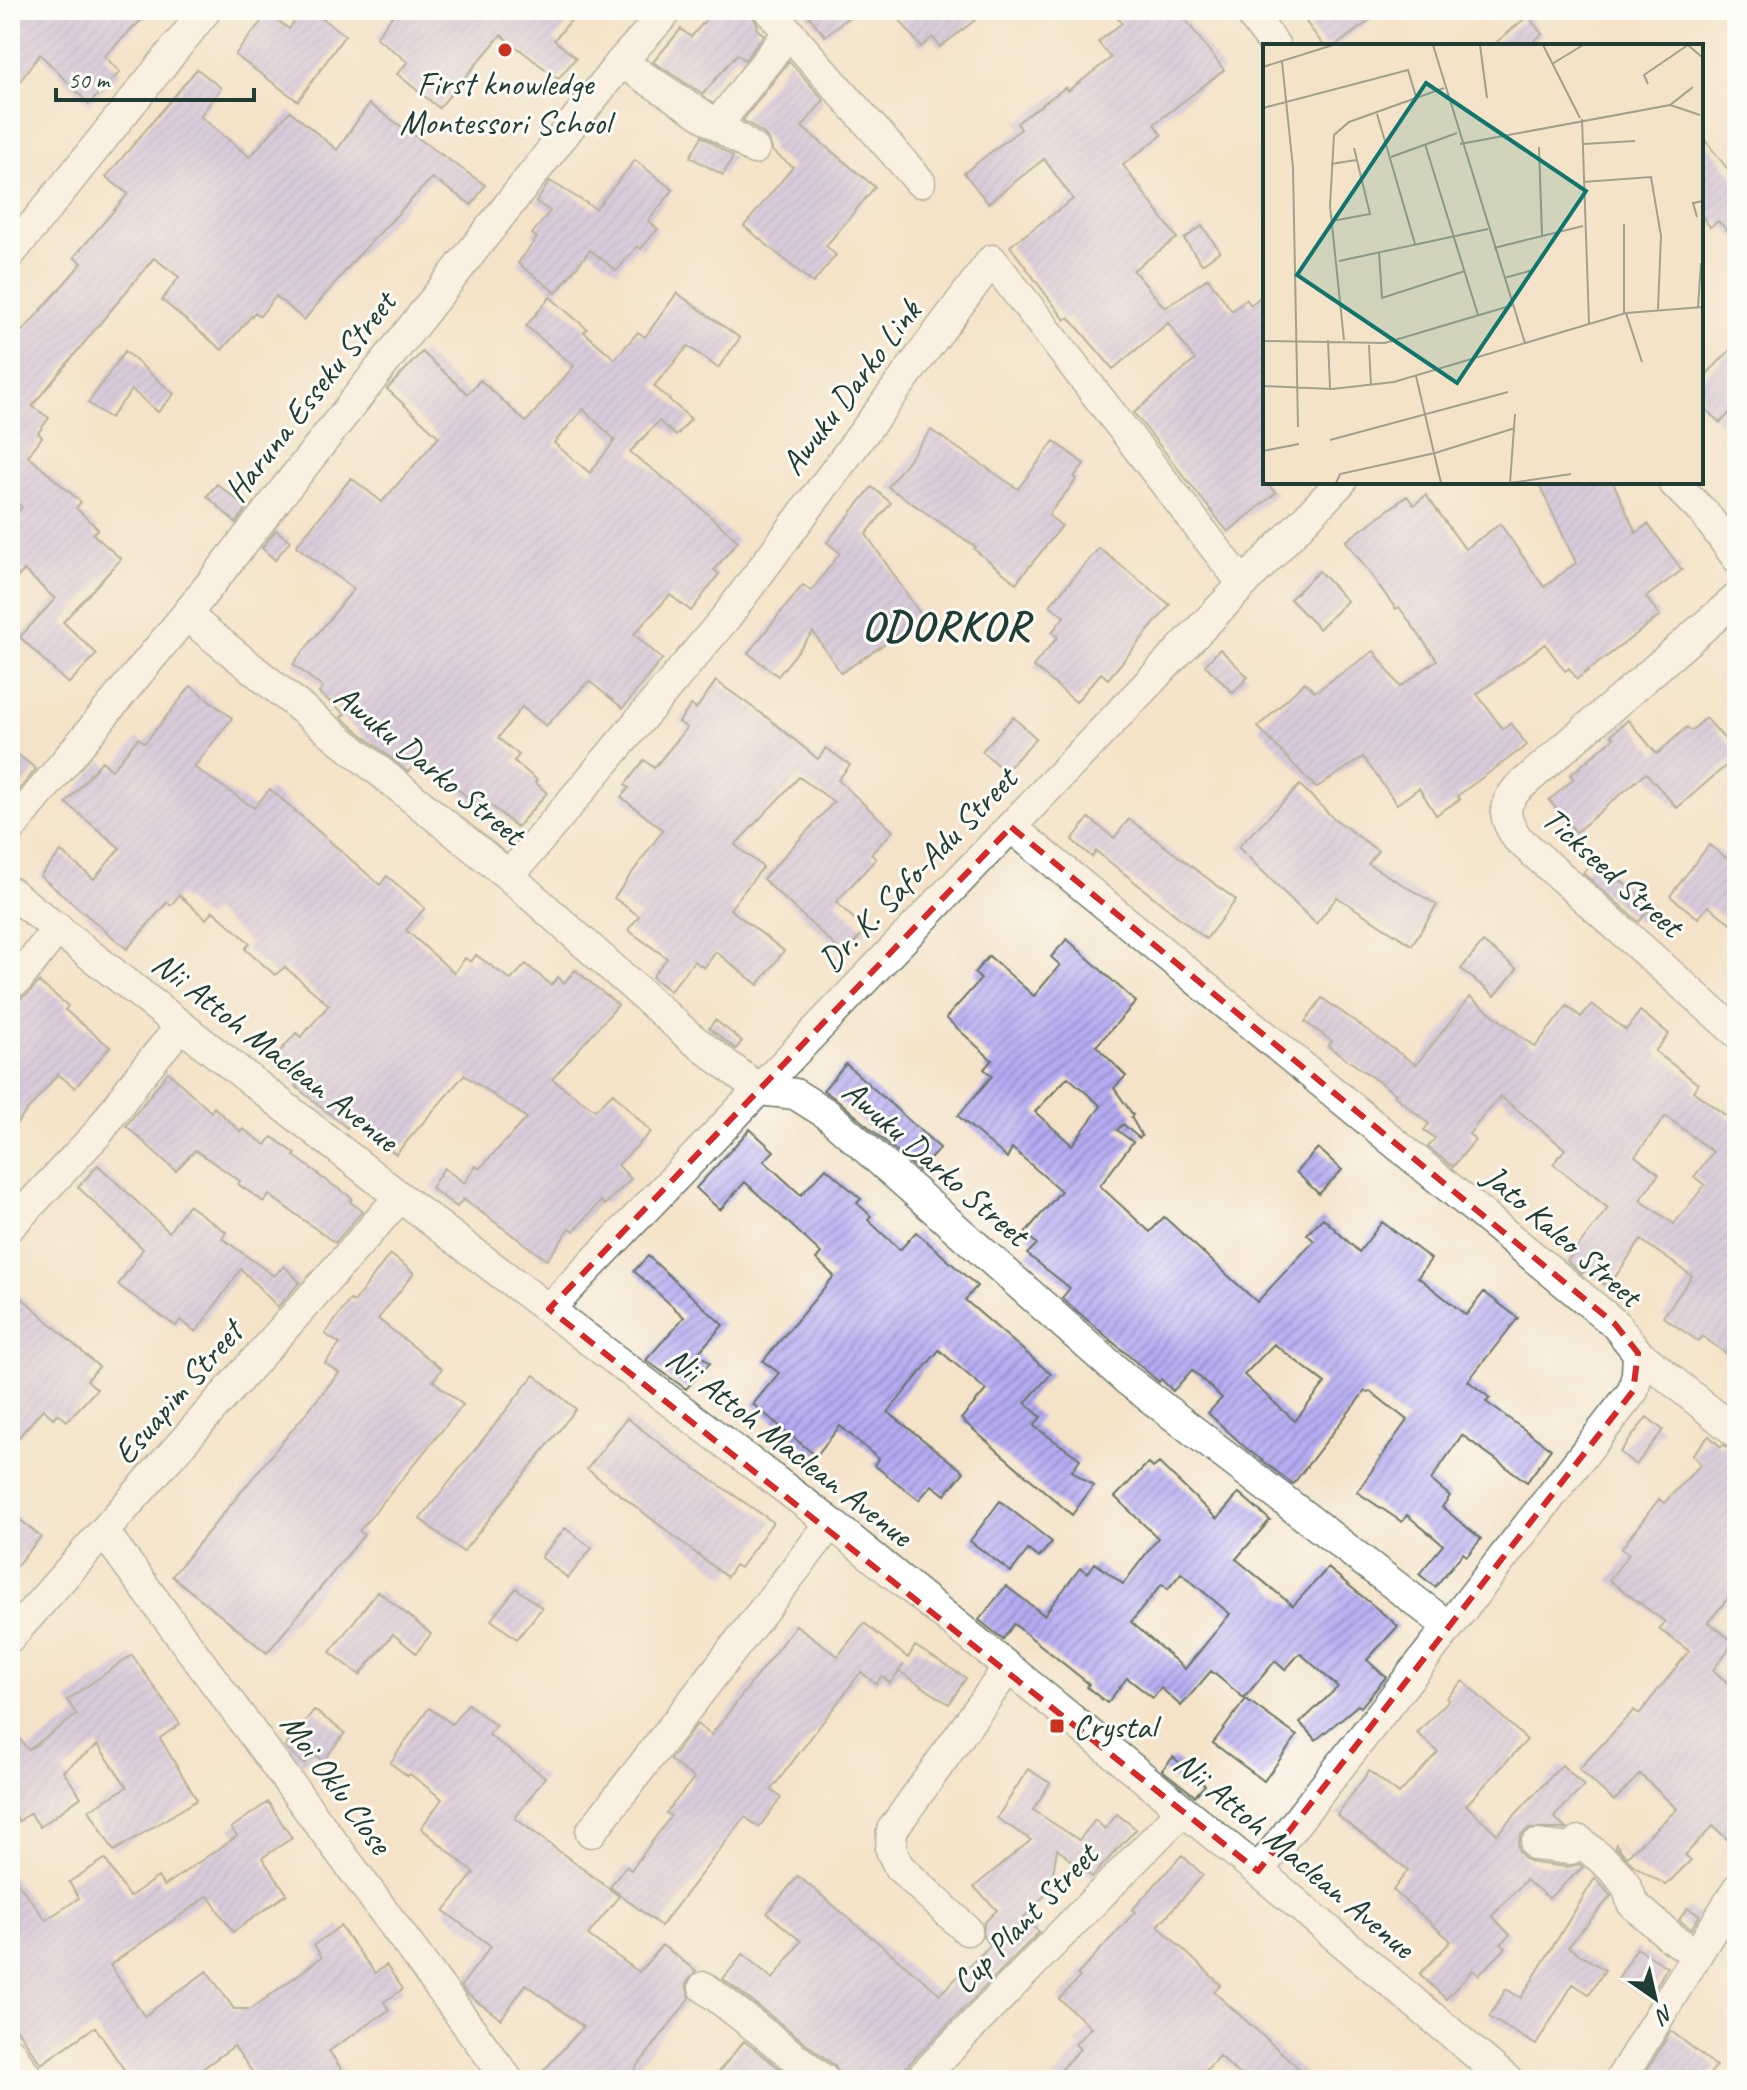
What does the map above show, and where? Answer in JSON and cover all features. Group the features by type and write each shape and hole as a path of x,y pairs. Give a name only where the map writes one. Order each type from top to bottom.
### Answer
{"street":[{"path":"10,254 206,10"},
{"name":"Haruna Esseku Street","path":"10,829 186,615 621,62 668,10"},
{"path":"769,10 920,182"},
{"path":"1248,10 1274,44"},
{"path":"717,125 789,32"},
{"path":"621,62 754,149"},
{"name":"Awuku Darko Link","path":"509,876 727,616 992,260 1243,584"},
{"name":"Dr. K. Safo-Adu Street","path":"549,1309 1339,484"},
{"path":"1675,484 1705,514 1737,558"},
{"name":"Tickseed Street","path":"1737,598 1517,789 1508,800 1506,812 1508,825 1517,838 1737,1033"},
{"name":"Awuku Darko Street","path":"186,615 509,876 690,1037 760,1090 795,1094 827,1114 1127,1380 1448,1626"},
{"name":"Jato Kaleo Street","path":"1011,827 1615,1324 1638,1353 1633,1391 1258,1871"},
{"name":"Nii Attoh Maclean Avenue","path":"10,892 400,1197 831,1523 1258,1871 1507,2080"},
{"path":"10,984 18,979 58,928"},
{"path":"10,1226 98,1133 181,1026"},
{"name":"Esuapim Street","path":"10,1637 400,1197"},
{"path":"1638,1353 1737,1433"},
{"path":"591,1832 831,1523"},
{"name":"Moi Oklu Close","path":"104,1532 508,2080"},
{"path":"967,1930 899,1867 891,1850 892,1830 1008,1668"},
{"name":"Cup Plant Street","path":"919,2080 1183,1810"},
{"path":"1536,1845 1570,1849 1580,1841 1615,1869 1632,1903 1672,1938 1696,1954"},
{"path":"1620,2080 1696,1954 1729,1921 1737,1889"},
{"path":"704,1987 824,2080"},
{"path":"10,2052 29,2080"}],"highlighted area":[{"path":"1011,827 1615,1324 1638,1353 1633,1391 1258,1871 549,1309"}],"building":[{"path":"10,10 152,10 104,56 120,72 89,104 40,54 10,95"},
{"path":"302,10 310,10 345,35 298,101 235,55 268,13 289,29"},
{"path":"397,10 515,10 526,18 533,10 580,10 554,40 576,58 558,79 501,35 439,108 397,74 408,62 376,37"},
{"path":"714,10 748,10 758,25 756,28 764,35 745,60 737,54 703,94 653,62 681,29 691,37"},
{"path":"804,10 857,10 825,36"},
{"path":"892,10 988,10 940,47 933,37 921,47"},
{"path":"1111,10 1178,10 1224,70 1154,124 1162,135 1123,165 1177,238 1133,270 1165,308 1208,278 1232,311 1246,299 1251,305 1263,295 1263,484 1276,493 1228,532 1134,413 1195,360 1168,323 1113,369 1069,317 1065,320 1010,246 1073,199 1044,159 988,203 964,173 1021,129 1017,123 1066,87 1068,91 1111,58 1098,42 1122,23"},
{"path":"1297,10 1384,10 1338,44 1322,44"},
{"path":"1528,16 1542,34 1530,44 1494,44"},
{"path":"789,61 824,100 802,127 875,187 826,246 836,255 813,283 744,226 793,167 772,151 764,134 743,120"},
{"path":"197,69 221,88 200,116 250,157 290,111 337,150 369,104 485,185 472,205 432,178 356,258 304,320 276,296 260,316 255,312 222,350 162,300 179,277 154,258 32,406 49,418 38,433 42,437 28,456 81,502 76,508 98,529 93,534 121,559 63,622 97,654 68,684 20,637 55,599 24,570 10,586 10,521 22,507 10,497 10,321 23,331 82,263 74,257 128,194 106,177"},
{"path":"702,136 733,157 723,175 690,157"},
{"path":"1703,138 1737,181 1737,240 1718,221 1710,227 1703,218"},
{"path":"635,160 673,190 648,221 658,229 641,249 637,246 617,271 590,250 556,293 518,263 537,238 532,234 550,211 536,202 550,181 596,209"},
{"path":"1202,226 1220,251 1202,264 1184,239"},
{"path":"677,293 740,338 718,368 688,346 654,386 691,419 676,436 659,421 630,452 738,541 714,570 719,574 691,611 670,595 634,634 662,659 623,708 589,681 546,726 522,707 498,738 519,755 514,761 547,793 517,827 488,803 483,810 420,758 408,772 341,717 345,714 319,693 323,688 293,664 354,589 296,546 351,478 382,502 439,437 387,389 422,352 468,394 480,380 526,422 574,366 526,326 550,297 615,359 638,332 645,337","holes":["583,409 615,440 590,473 554,443"]},
{"path":"1737,343 1737,405 1720,423 1703,407 1703,378"},
{"path":"125,351 174,394 158,412 132,390 110,418 88,403"},
{"path":"931,430 1018,489 1054,441 1084,464 1074,477 1077,479 1048,515 1062,526 1016,583 974,549 976,547 888,487"},
{"path":"217,484 247,508 236,523 207,496"},
{"path":"1539,484 1614,484 1636,533 1648,524 1682,570 1646,597 1660,616 1577,679 1569,668 1565,671 1545,644 1477,694 1503,729 1511,723 1527,745 1436,815 1419,788 1397,804 1363,757 1316,788 1258,727 1305,682 1315,692 1374,651 1400,687 1437,660 1346,541 1407,496 1414,505 1426,495 1465,549 1500,524 1544,587 1576,563"},
{"path":"872,487 891,503 866,534 923,618 841,673 813,632 778,676 748,653 803,585 811,591 840,553 827,542"},
{"path":"276,530 290,541 275,560 262,548"},
{"path":"1099,548 1170,605 1108,679 1101,673 1076,702 1033,666 1058,637 1052,632 1064,617 1050,605"},
{"path":"1319,571 1347,601 1319,629 1290,599"},
{"path":"1220,649 1248,677 1233,693 1205,665"},
{"path":"716,681 818,759 826,748 850,765 838,780 893,831 871,854 876,859 836,902 866,930 844,954 763,879 834,802 799,777 735,845 763,867 730,909 784,951 758,985 716,952 704,968 694,961 670,991 652,977 667,958 628,930 639,916 614,898 663,830 621,797 629,788 625,785 644,760 654,768 687,728 679,722 691,705 696,709"},
{"path":"191,686 232,718 194,767 254,808 270,789 380,885 387,876 425,908 406,930 454,973 465,958 471,962 476,955 511,980 526,964 551,985 558,977 564,983 575,970 618,1005 552,1079 595,1110 613,1093 651,1132 618,1165 631,1179 605,1205 601,1201 574,1231 570,1228 547,1260 463,1199 457,1207 431,1188 444,1168 464,1183 476,1166 479,1169 527,1118 464,1075 396,1154 350,1124 347,1128 271,1062 296,1033 301,1037 329,1005 285,967 275,975 245,949 250,943 213,911 206,919 179,895 171,905 167,902 127,949 40,876 61,852 94,879 120,848 66,803 102,761 112,770 138,738 145,743"},
{"path":"1013,717 1036,738 1005,772 982,751"},
{"path":"1706,718 1737,756 1677,808 1646,773 1576,832 1549,800 1574,779 1570,775 1614,738 1611,735 1628,720 1657,754 1687,727 1691,731"},
{"path":"10,748 36,769 10,801"},
{"path":"1300,785 1332,817 1378,851 1368,864 1437,905 1412,945 1337,897 1316,924 1238,847"},
{"path":"1089,818 1114,838 1129,819 1236,900 1206,939 1096,851 1092,857 1072,840"},
{"path":"1709,845 1737,866 1737,928 1708,906 1698,918 1670,896"},
{"path":"1594,859 1652,906 1639,922 1583,873"},
{"path":"1067,939 1136,1002 1096,1046 1126,1076 1114,1088 1133,1115 1131,1117 1142,1136 1139,1138 1123,1124 1117,1130 1133,1142 1100,1186 1150,1232 1164,1217 1257,1302 1314,1241 1307,1234 1323,1218 1359,1252 1382,1222 1431,1259 1418,1277 1466,1315 1484,1292 1518,1318 1468,1381 1490,1398 1486,1402 1551,1449 1527,1482 1462,1435 1431,1480 1450,1496 1442,1507 1481,1539 1467,1556 1463,1553 1435,1587 1419,1574 1443,1545 1407,1515 1402,1522 1357,1492 1407,1420 1370,1391 1365,1391 1293,1484 1246,1448 1208,1413 1222,1398 1192,1370 1173,1391 1161,1379 1159,1382 1062,1298 1070,1288 1027,1254 1037,1244 1025,1233 1061,1191 1012,1148 1007,1158 958,1116 992,1076 984,1069 992,1060 946,1018 981,979 974,973 989,956 1034,996 1060,965 1051,957","holes":["1068,1077 1101,1106 1072,1145 1035,1112","1274,1344 1325,1383 1295,1421 1244,1375"]},
{"path":"1483,942 1517,969 1495,996 1461,969"},
{"path":"39,982 68,1006 65,1010 110,1047 75,1088 58,1074 10,1131 10,1004 28,994"},
{"path":"1470,997 1535,1047 1567,1006 1581,1017 1592,1004 1626,1030 1640,1011 1669,1034 1655,1051 1698,1084 1693,1091 1737,1124 1737,1361 1702,1336 1698,1341 1663,1317 1692,1276 1641,1240 1608,1287 1585,1270 1582,1274 1567,1261 1608,1208 1553,1164 1565,1149 1500,1096 1469,1134 1475,1140 1453,1167 1428,1147 1435,1138 1424,1130 1429,1124 1396,1094 1328,1046 1332,1041 1305,1022 1322,998 1416,1065","holes":["1666,1116 1713,1152 1694,1177 1705,1185 1674,1224 1640,1200 1659,1174 1635,1156"]},
{"path":"715,1020 742,1041 736,1049 709,1028"},
{"path":"846,1064 940,1148 919,1171 823,1090"},
{"path":"168,1072 211,1112 214,1107 241,1132 243,1129 266,1145 272,1137 352,1198 350,1202 363,1211 335,1243 269,1195 264,1202 195,1150 176,1171 126,1126"},
{"path":"750,1129 774,1151 764,1161 801,1195 826,1168 861,1199 857,1203 871,1216 868,1220 900,1250 916,1232 977,1286 965,1300 1051,1374 1025,1403 1041,1417 1034,1426 1080,1459 1072,1471 1093,1486 1072,1515 961,1419 986,1390 939,1350 888,1412 964,1472 945,1495 932,1485 919,1500 874,1465 879,1459 840,1426 816,1456 753,1404 779,1373 763,1361 834,1276 816,1259 821,1253 745,1182 720,1210 696,1188"},
{"path":"1318,1148 1342,1170 1319,1194 1296,1172"},
{"path":"98,1165 169,1232 188,1205 226,1232 222,1238 274,1276 284,1266 300,1282 278,1307 241,1269 196,1332 180,1320 176,1326 118,1285 143,1249 78,1187"},
{"path":"390,1254 414,1273 378,1319 442,1369 433,1381 463,1405 359,1531 364,1535 267,1653 172,1576 339,1373 325,1363 340,1344 325,1334"},
{"path":"648,1256 723,1325 698,1353 710,1363 686,1389 646,1360 684,1317 634,1271"},
{"path":"10,1287 99,1367 87,1380 97,1389 67,1421 58,1413 53,1418 43,1409 10,1447"},
{"path":"534,1375 576,1409 463,1552 420,1519"},
{"path":"1647,1417 1663,1430 1636,1465 1620,1452"},
{"path":"627,1418 773,1522 740,1568 735,1565 727,1577 587,1469"},
{"path":"1709,1436 1721,1447 1723,1445 1737,1451 1737,1588 1708,1622 1734,1642 1713,1670 1737,1691 1737,1848 1713,1826 1685,1855 1691,1860 1666,1885 1633,1865 1615,1847 1616,1844 1626,1857 1677,1809 1640,1774 1614,1801 1579,1769 1634,1710 1639,1714 1689,1651 1659,1629 1665,1622 1609,1580 1629,1554 1621,1549 1659,1499 1664,1503 1701,1464 1692,1455"},
{"path":"1148,1463 1153,1468 1159,1463 1217,1519 1239,1493 1270,1520 1236,1559 1293,1606 1328,1568 1398,1626 1367,1660 1386,1677 1361,1707 1358,1705 1316,1740 1300,1723 1338,1687 1300,1653 1285,1670 1275,1661 1244,1698 1211,1671 1181,1706 1161,1688 1153,1698 1127,1678 1107,1703 1087,1687 1089,1684 1014,1624 1003,1639 979,1620 1006,1586 1044,1615 1080,1568 1088,1573 1095,1563 1123,1584 1158,1538 1115,1497","holes":["1181,1573 1230,1614 1185,1669 1131,1622 1162,1584 1168,1589"]},
{"path":"1000,1501 1052,1542 1039,1558 1028,1550 1011,1572 970,1541"},
{"path":"10,1511 41,1537 10,1573"},
{"path":"565,1528 592,1548 568,1578 541,1557"},
{"path":"516,1588 542,1608 517,1639 491,1620"},
{"path":"378,1591 431,1634 416,1653 393,1634 360,1675 330,1652"},
{"path":"864,1623 908,1658 915,1646 966,1678 949,1704 899,1671 904,1664 890,1683 882,1676 876,1684 861,1672 771,1790 781,1798 759,1827 745,1817 661,1926 610,1887 626,1866 631,1870 671,1816 666,1813 694,1778 670,1760 697,1724 711,1735 796,1625 838,1656"},
{"path":"132,1655 180,1724 160,1738 197,1800 114,1851 89,1810 127,1787 98,1745 63,1771 81,1797 40,1827 30,1813 19,1821 10,1809 10,1725 28,1750 77,1715 67,1700"},
{"path":"1463,1681 1527,1740 1466,1805 1497,1834 1562,1765 1584,1786 1554,1817 1566,1829 1528,1829 1521,1835 1519,1851 1525,1859 1534,1863 1568,1867 1579,1864 1583,1867 1549,1898 1526,1880 1492,1916 1510,1935 1501,1944 1506,1948 1479,1975 1473,1970 1446,1999 1420,1974 1451,1941 1393,1890 1408,1870 1337,1815 1369,1771 1399,1794 1438,1752 1417,1733"},
{"path":"1246,1699 1297,1736 1264,1781 1213,1743"},
{"path":"468,1704 496,1726 489,1735 545,1777 515,1818 619,1896 588,1935 639,1972 662,1945 696,1971 686,1984 690,1998 627,2080 535,2080 583,2027 526,1984 501,2019 461,1986 491,1946 444,1911 474,1873 421,1828 442,1799 390,1763 429,1708 452,1724"},
{"path":"314,1710 345,1733 323,1761 312,1753 304,1764 285,1747"},
{"path":"1173,1757 1205,1785 1195,1796 1162,1770"},
{"path":"1028,1769 1050,1783 1033,1810 1079,1840 1095,1820 1105,1829 1117,1814 1136,1829 1092,1877 1057,1849 1050,1890 1024,1917 1039,1932 906,2067 902,2080 893,2080 881,2070 872,2080 842,2080 835,2066 723,1979 743,1954 773,1979 801,1941 767,1913 798,1876 940,1994 991,1945 983,1937 984,1923 997,1910 974,1887 1031,1840 997,1818"},
{"path":"268,1802 292,1838 262,1858 287,1894 233,1932 208,1896 110,1965 144,2016 207,1971 234,2009 251,2009 322,1957 314,1945 340,1926 375,1973 386,1965 403,1989 384,2002 389,2010 329,2051 349,2080 258,2080 234,2046 187,2080 131,2080 95,2027 41,2064 10,2019 10,1873 46,1920 79,1898 69,1882 105,1859 129,1897 158,1877 164,1886 237,1836 231,1828"},
{"path":"1182,1855 1203,1875 1158,1926 1221,1985 1214,1992 1312,2080 1245,2080 1219,2056 1197,2080 1052,2080 1080,2049 1075,2044 1091,2027 1059,1999"},
{"path":"1595,1878 1611,1896 1568,1947 1605,1970 1589,1994 1573,1984 1536,2045 1489,2017 1506,1989 1521,1998"},
{"path":"1687,1908 1700,1915 1691,1929 1679,1920"},
{"path":"1637,1948 1667,1967 1649,1999 1617,1980"},
{"path":"1671,2031 1716,2066 1705,2080 1641,2080"},
{"path":"744,2041 795,2080 712,2080"}],"place":[{"name":"First knowledge Montessori School","path":"505,50"},
{"name":"Crystal","path":"1057,1726"}],"district":[{"name":"ODORKOR","path":"946,624"}]}
